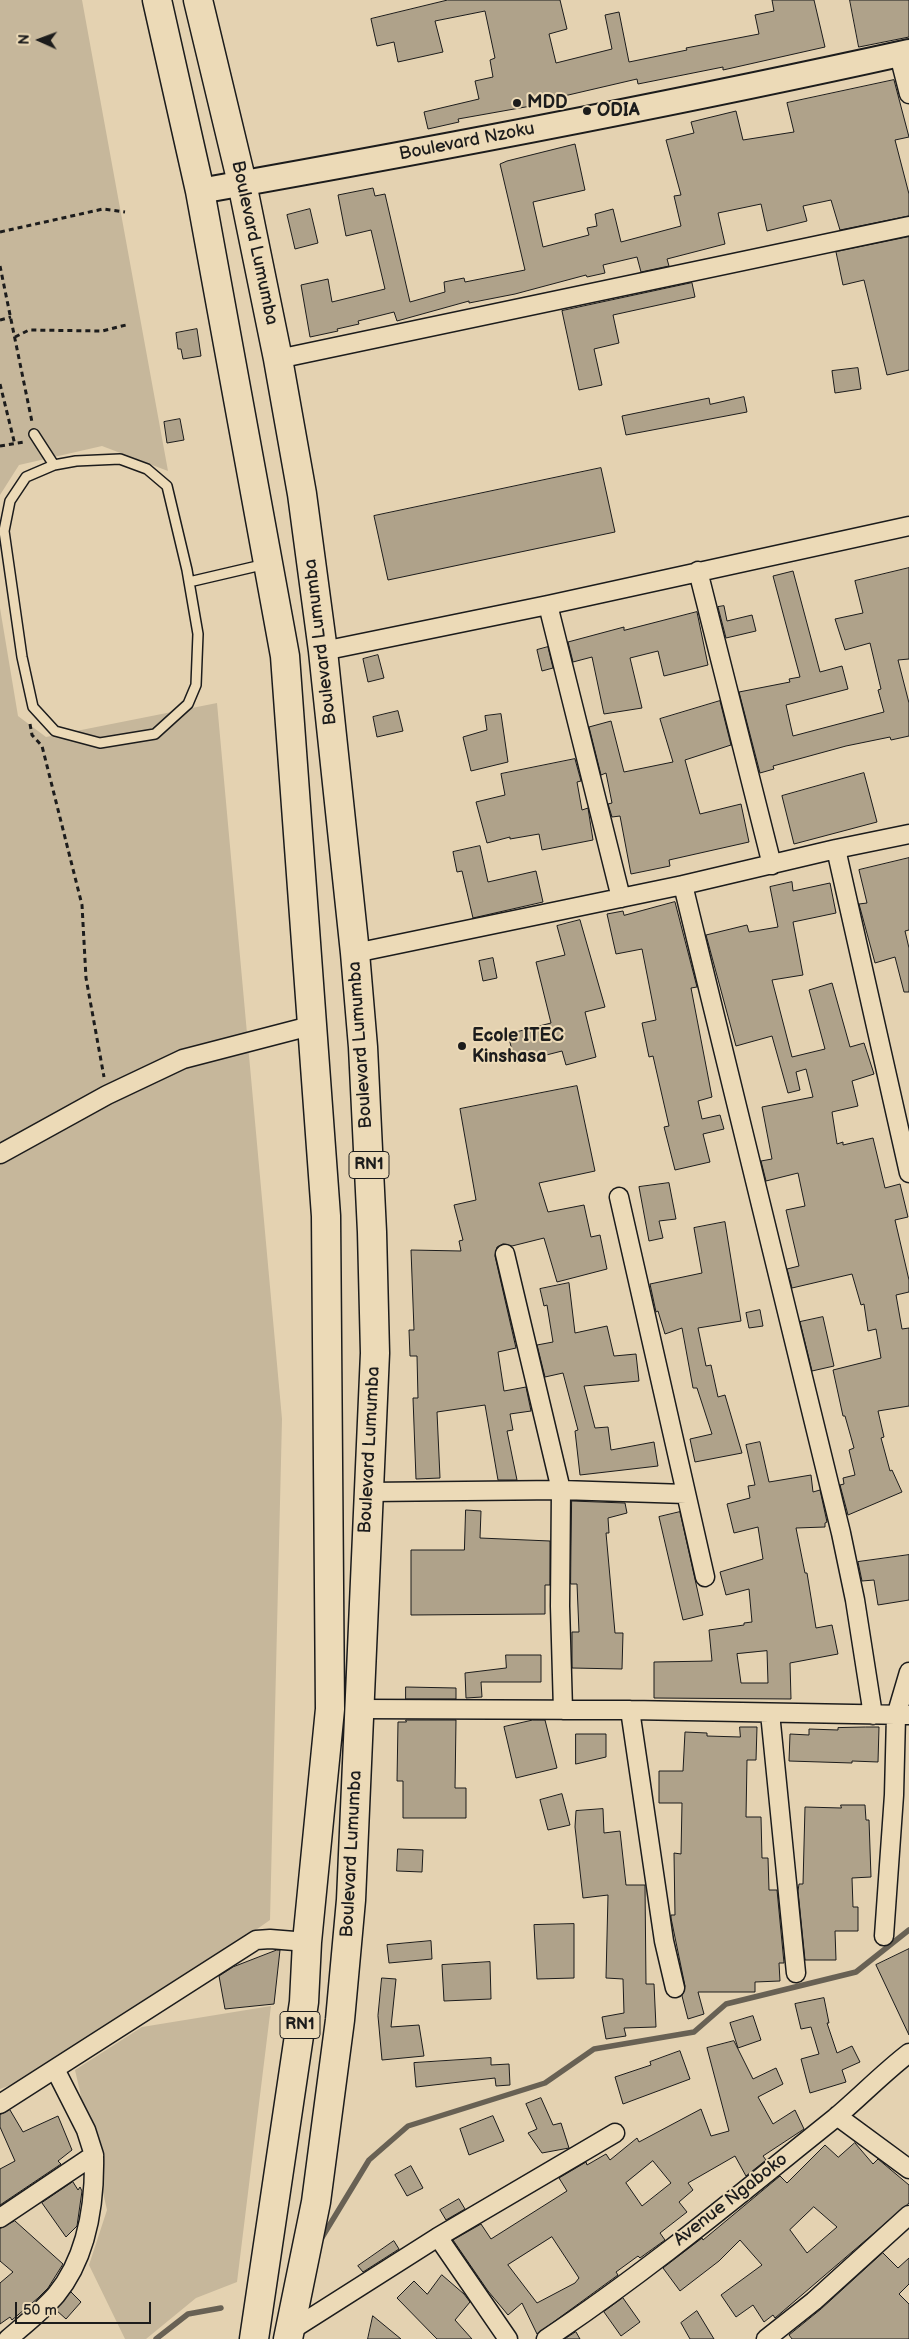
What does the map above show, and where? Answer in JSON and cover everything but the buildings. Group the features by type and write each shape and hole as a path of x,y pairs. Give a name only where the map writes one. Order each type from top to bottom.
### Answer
{"highway":[{"name":"Boulevard Lumumba","path":"157,0 200,190 286,656 314,1025 326,1216 330,1709 307,1942 304,2002 254,2339"},
{"name":"Boulevard Lumumba","path":"198,0 242,183 278,359 302,494 323,651 355,952 372,1232 375,1353 351,1900 340,2020 316,2202 289,2335"}],"street":[{"name":"Boulevard Nzoku","path":"200,190 621,113 904,53"},
{"path":"904,53 909,94"},
{"path":"278,359 909,226"},
{"path":"323,651 548,605 909,526"},
{"path":"698,571 772,864"},
{"path":"548,605 621,898"},
{"path":"355,952 683,885 909,834"},
{"path":"836,849 909,1173"},
{"path":"683,885 841,1533 855,1600 873,1715"},
{"path":"0,1154 107,1095 183,1059 314,1025"},
{"path":"619,1197 705,1577"},
{"path":"505,1254 562,1490 560,1606 563,1710"},
{"path":"368,1492 562,1490 686,1494"},
{"path":"884,1936 894,1795 909,1672"},
{"path":"359,1709 630,1710 903,1715"},
{"path":"630,1710 664,1941 675,1988"},
{"path":"770,1713 796,1973"},
{"path":"0,2104 56,2070 256,1940 270,1939 307,1942"},
{"name":"Avenue Ngaboko","path":"546,2339 611,2296 837,2116 882,2074 909,2054"},
{"path":"8,2339 54,2297 66,2282 81,2251 95,2190 94,2155 86,2130 56,2070"},
{"path":"837,2116 909,2169"},
{"path":"289,2335 438,2238 615,2133"},
{"path":"0,2218 94,2155"},
{"path":"766,2339 814,2301 909,2215"},
{"path":"438,2238 508,2339"}],"lane":[{"path":"34,434 54,465"},
{"path":"120,459 147,469 166,486 189,582 198,634 196,685 188,704 154,734 100,743 55,731 33,707 22,657 4,531 10,501 26,477 54,465 76,461 120,459"},
{"path":"189,582 270,563"}],"path":[{"path":"0,232 103,209 124,212"},
{"path":"0,266 31,414"},
{"path":"0,320 10,317"},
{"path":"15,337 29,330 102,331 126,325"},
{"path":"0,384 14,445"},
{"path":"29,715 32,735 42,746 82,905 86,978 107,1095"}],"shaded area":[{"path":"0,0 82,0 168,471 102,446 19,465 0,495"},
{"path":"0,608 18,716 46,737 217,703 282,1419 270,1920 63,2065 0,2089"},
{"path":"271,2006 237,2282 196,2298 146,2339 125,2339 89,2265 107,2210 75,2070 142,2027"}],"waterway":[{"path":"321,2239 369,2160 408,2126 545,2083 594,2049 694,2032 726,2004 856,1972 909,1930"},
{"path":"156,2339 188,2314 221,2308"}],"place":[{"name":"MDD","path":"517,103"},
{"name":"ODIA","path":"587,111"},
{"name":"Ecole ITEC Kinshasa","path":"462,1046"}]}
